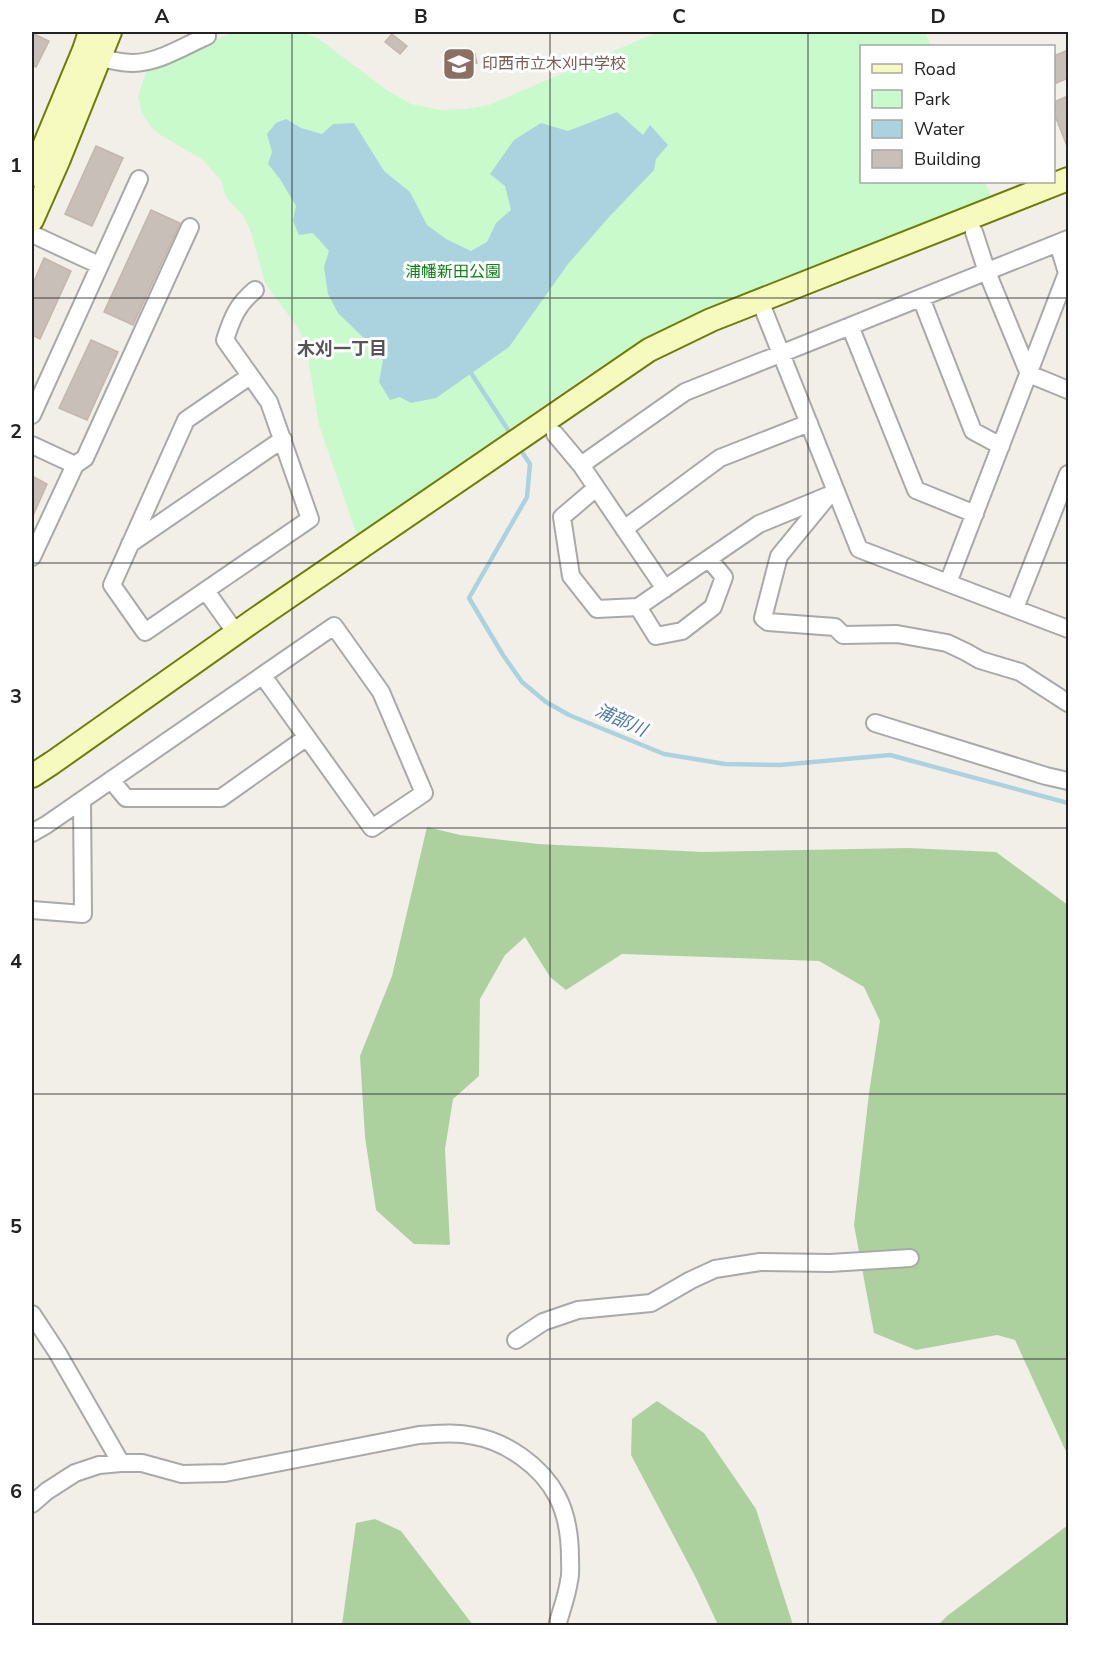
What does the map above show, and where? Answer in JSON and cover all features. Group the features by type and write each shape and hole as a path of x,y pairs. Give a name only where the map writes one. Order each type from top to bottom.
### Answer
{"street":[{"path":"32,175 102,44 132,63 146,62 207,36"},
{"path":"32,220 44,152"},
{"path":"32,415 140,179"},
{"path":"32,776 649,350 711,320 1068,179"},
{"path":"32,557 75,465 85,459 190,227"},
{"path":"974,232 987,272 1029,374 1068,390"},
{"path":"32,234 99,265"},
{"path":"581,465 685,392 1063,241 1067,273 948,583"},
{"path":"250,376 186,420 112,585 145,632 310,519 269,402 225,340 233,314 245,298 255,290"},
{"path":"921,298 973,431 1001,446"},
{"path":"760,301 809,423 833,494 859,549 1068,629"},
{"path":"850,326 916,490 975,514"},
{"path":"624,529 720,458 809,423"},
{"path":"555,434 581,465 665,589"},
{"path":"130,544 283,439"},
{"path":"32,445 75,465"},
{"path":"1015,608 1068,474"},
{"path":"596,488 562,517 572,576 597,609 638,607 759,524 833,494"},
{"path":"833,494 780,556 763,618 768,622 835,627 843,635 897,634 947,643 980,660 1020,672 1068,703"},
{"path":"638,607 656,636 682,631 713,606 723,577 709,559"},
{"path":"206,591 236,633"},
{"path":"32,833 334,626 381,692 423,793 372,828 263,676"},
{"path":"875,723 1068,781"},
{"path":"111,780 126,798 221,798 307,736"},
{"path":"32,910 83,914 82,800"},
{"path":"516,1340 543,1322 570,1312 651,1303 715,1269 760,1262 830,1263 910,1258"},
{"path":"32,1314 57,1352 121,1462"},
{"path":"32,1504 75,1473 121,1462 142,1463 182,1474 225,1473 419,1435 452,1432 476,1436 505,1446 528,1462 557,1496 570,1540 570,1580 557,1626"}],"green space":[{"name":"浦幡新田公園","path":"234,32 303,32 319,39 388,91 411,104 441,110 466,109 489,105 658,32 925,32 931,45 860,45 860,183 985,183 991,196 699,313 653,335 598,368 357,535 319,425 306,345 298,328 265,283 251,232 244,217 226,197 221,180 202,159 152,128 142,113 138,96 147,69"},
{"path":"427,827 460,835 538,844 703,852 908,848 996,852 1068,905 1068,1456 1015,1340 997,1335 916,1350 874,1333 854,1225 869,1093 880,1021 864,987 819,961 622,954 566,990 550,977 525,937 505,955 480,999 479,1076 453,1099 445,1149 450,1245 414,1244 376,1210 365,1137 360,1056 392,976"},
{"path":"657,1401 704,1433 756,1509 793,1625 718,1625 696,1578 631,1455 632,1419"},
{"path":"375,1519 401,1531 473,1625 342,1625 356,1523"},
{"path":"1068,1525 1068,1625 938,1625 947,1616"}],"water":[{"path":"617,112 643,135 650,125 668,145 656,159 654,170 568,264 509,347 436,398 411,403 400,397 390,400 379,382 383,360 338,313 328,294 324,267 329,251 313,233 299,235 293,221 296,206 268,164 272,152 267,134 276,123 286,119 301,128 322,134 333,124 354,123 384,171 410,192 427,225 446,239 471,251 487,242 496,223 511,210 505,186 490,174 514,140 541,123 568,131"}],"building":[{"path":"32,33 49,41 36,67 32,65"},
{"path":"392,34 407,46 400,54 385,42"},
{"path":"1068,50 1068,78 1055,84 1055,56"},
{"path":"475,54 477,63 452,69 449,60"},
{"path":"1068,96 1068,146 1055,116 1055,102"},
{"path":"96,146 123,158 92,226 65,214"},
{"path":"151,210 180,223 133,325 104,312"},
{"path":"44,258 71,271 40,339 32,335 32,286"},
{"path":"91,340 118,352 87,420 59,408"},
{"path":"32,476 47,484 32,518"}],"waterway":[{"name":"浦部川","path":"471,373 512,436"},
{"name":"浦部川","path":"518,446 530,464 527,497 469,598 522,682 546,702 569,715 664,754 725,764 780,765 890,755 1068,803"}],"place":[{"name":"印西市立木刈中学校","path":"459,64"}],"district":[{"name":"木刈一丁目","path":"342,349"}]}
